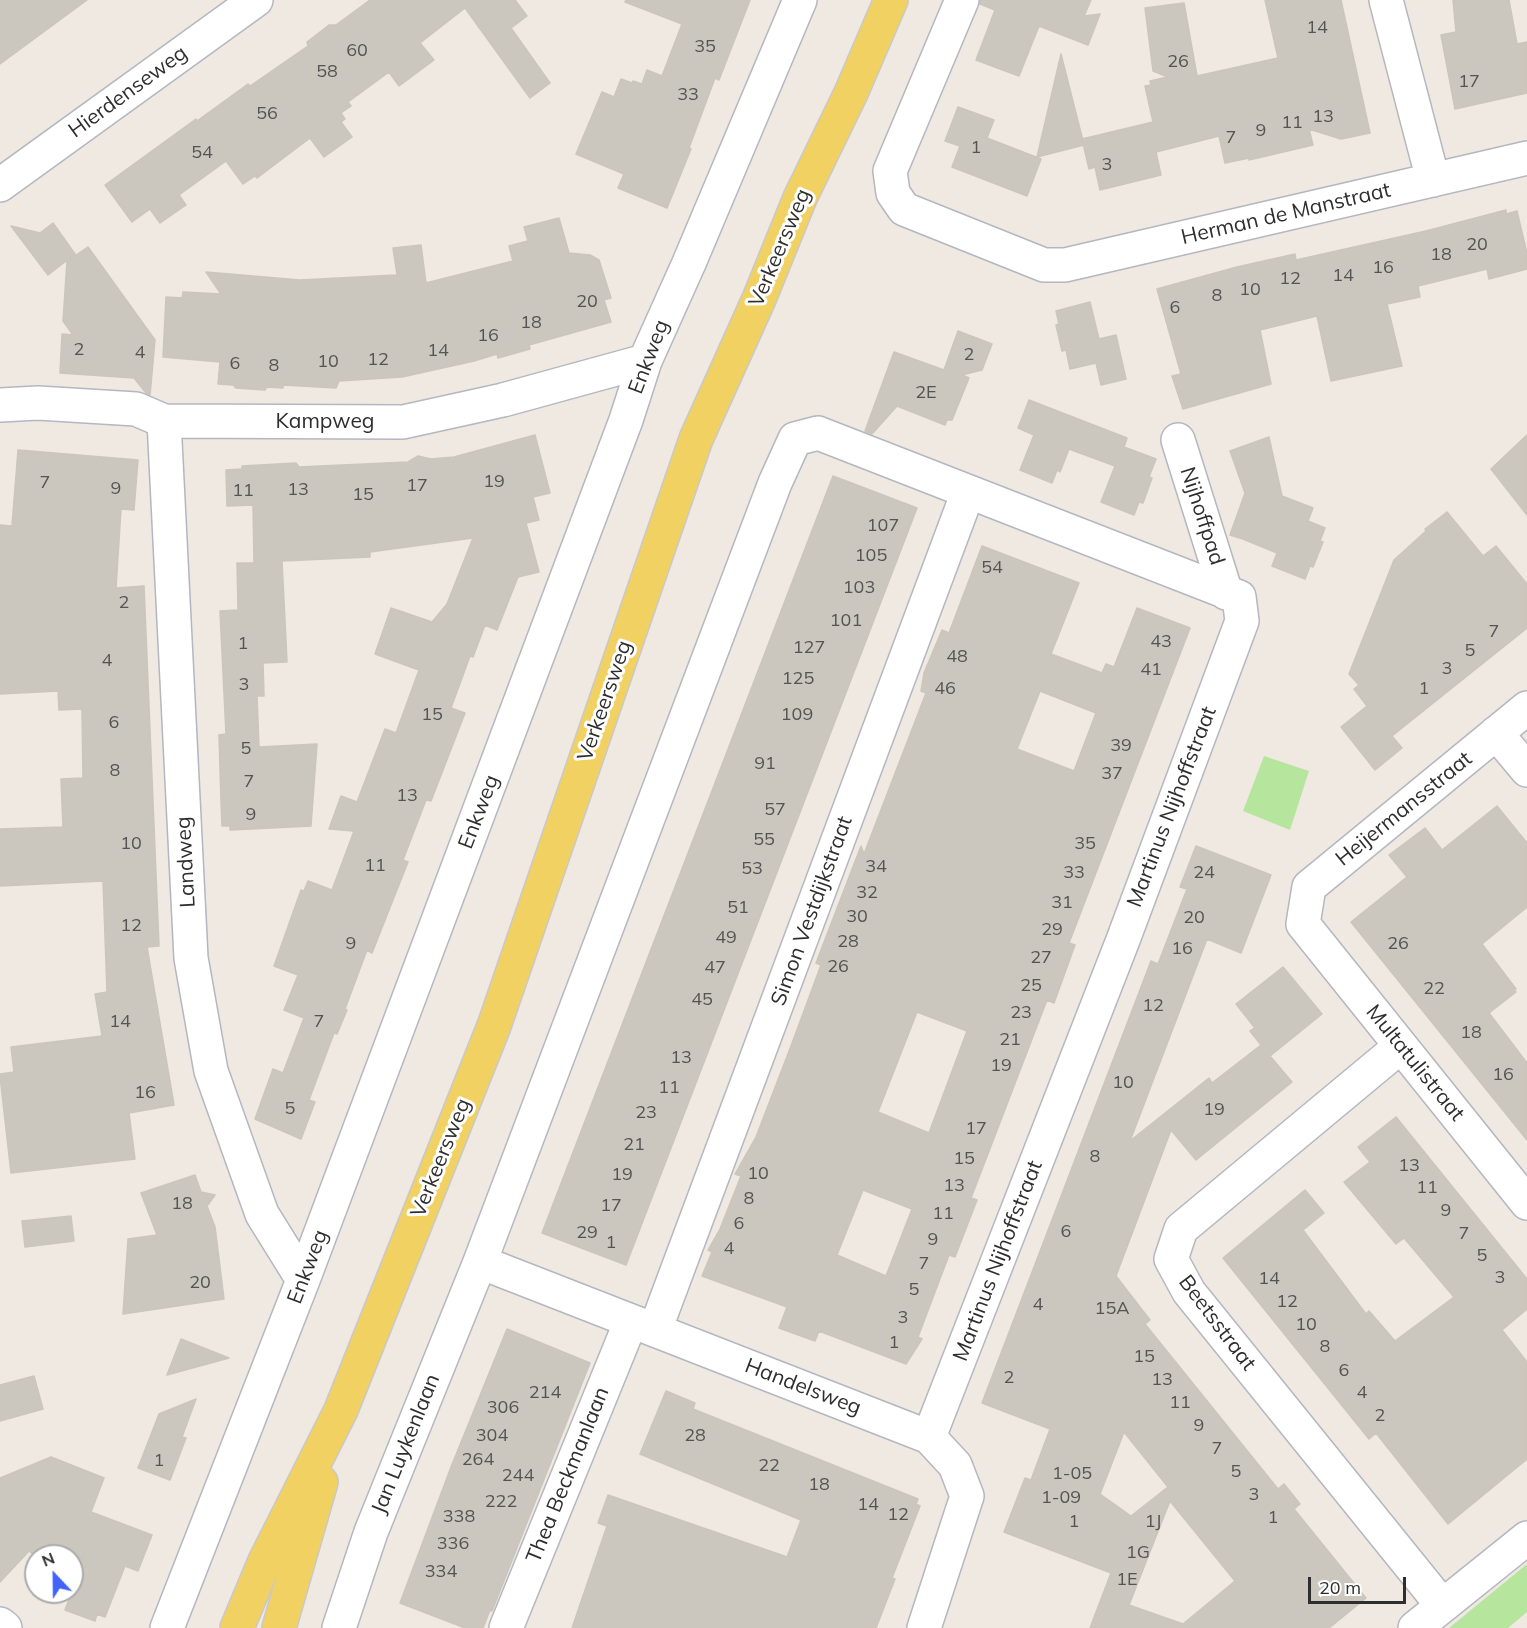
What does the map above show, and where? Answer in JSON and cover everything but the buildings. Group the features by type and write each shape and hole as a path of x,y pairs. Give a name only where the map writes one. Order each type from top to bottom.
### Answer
{"main road":[{"name":"Verkeersweg","path":"237,1628 265,1561 341,1410 494,1026 696,439 759,298 800,198 851,93 891,0"},
{"name":"Verkeersweg","path":"279,1628 341,1410"}],"street":[{"name":"Hierdenseweg","path":"0,185 256,0"},
{"name":"Enkweg","path":"168,1628 303,1280 626,420 645,361 800,0"},
{"name":"Herman de Manstraat","path":"963,0 890,171 893,193 904,209 1044,265 1065,265 1527,158"},
{"path":"1386,0 1434,180"},
{"name":"Kampweg","path":"0,405 38,403 136,409 164,422 402,422 502,400 645,361"},
{"name":"Landweg","path":"164,422 191,958 211,1071 262,1214 303,1280"},
{"path":"480,1262 775,483 795,439 818,433 1226,593"},
{"name":"Nijhoffpad","path":"1178,440 1226,593"},
{"name":"Simon Vestdijkstraat","path":"643,1325 968,492"},
{"name":"Martinus Nijhoffstraat","path":"929,1437 1123,940 1242,621 1239,597 1226,593"},
{"name":"Heijermansstraat","path":"1303,924 1309,887 1527,708"},
{"path":"1496,733 1527,770"},
{"name":"Multatulistraat","path":"1303,924 1527,1203"},
{"name":"Beetsstraat","path":"1401,1046 1181,1229 1171,1259 1189,1292 1442,1605"},
{"name":"Handelsweg","path":"480,1262 929,1437 955,1465 967,1496 924,1628"},
{"name":"Jan Luykenlaan","path":"339,1628 371,1532 480,1262"},
{"name":"Thea Beckmanlaan","path":"506,1628 643,1325"},
{"path":"1415,1628 1527,1538"},
{"path":"0,1624 5,1628"}],"green space":[{"path":"1264,756 1309,771 1290,830 1243,811"},
{"path":"1527,1564 1527,1612 1508,1628 1449,1628"}]}
